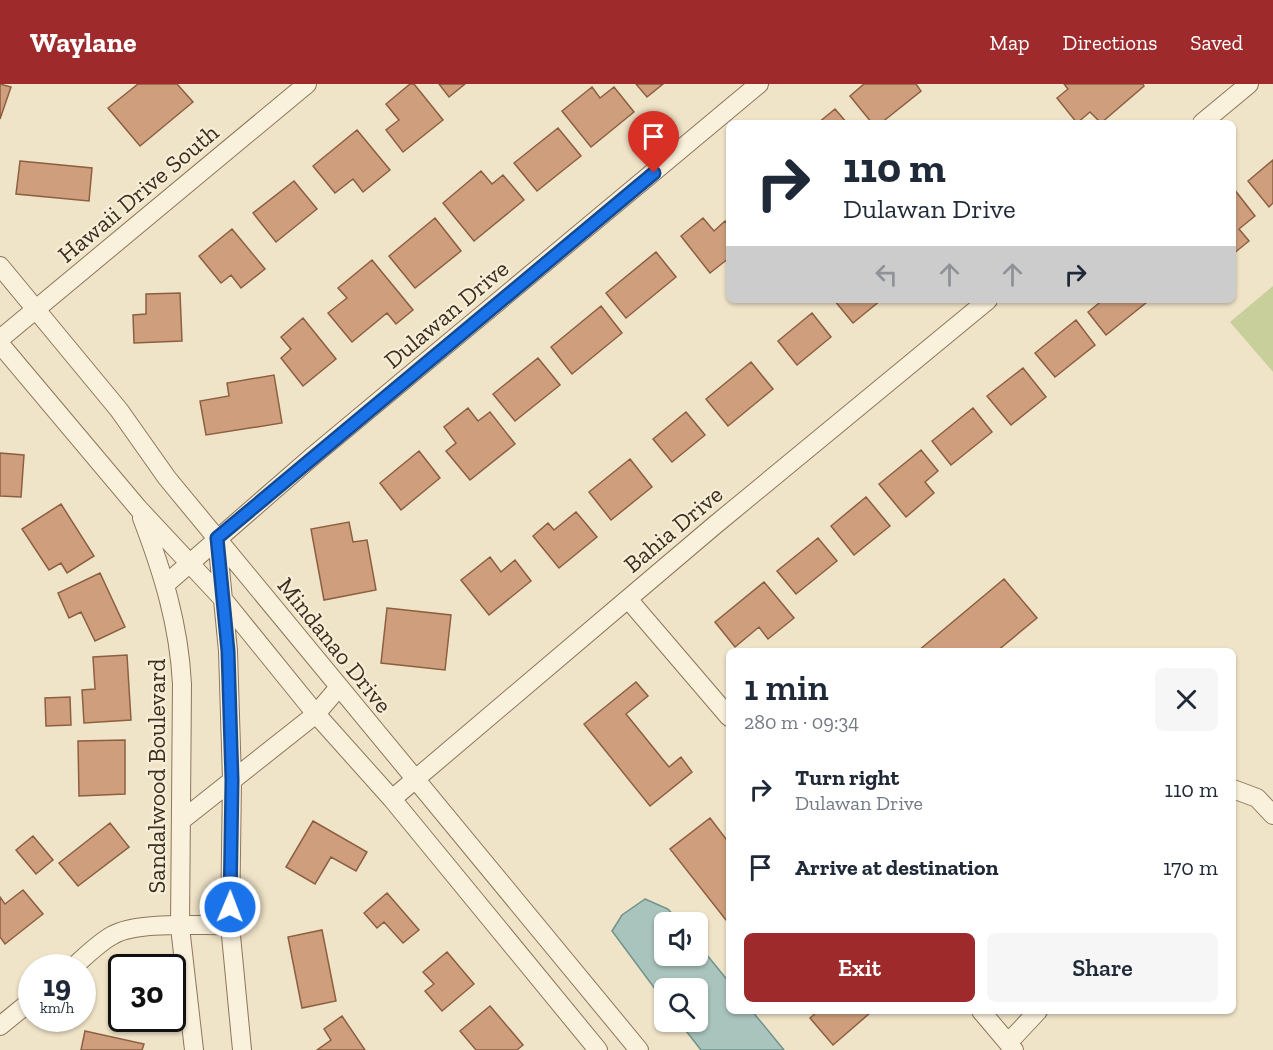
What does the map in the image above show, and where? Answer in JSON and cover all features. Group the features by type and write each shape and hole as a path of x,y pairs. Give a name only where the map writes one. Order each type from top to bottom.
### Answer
{"street":[{"name":"Hawaii Drive South","path":"0,339 308,84"},
{"name":"Dulawan Drive","path":"166,584 217,538 759,84"},
{"path":"1206,120 1249,84"},
{"name":"Mindanao Drive","path":"0,266 119,410 167,478 639,1050"},
{"name":"Bahia Drive","path":"392,799 628,598 984,303"},
{"path":"0,344 138,508 222,598 316,714 392,799 598,1050"},
{"name":"Sandalwood Boulevard","path":"138,508 166,584 180,645 182,820 180,927 194,1050"},
{"path":"217,538 228,651 232,780 230,926 242,1050"},
{"path":"628,598 726,713"},
{"path":"182,820 316,714 339,687"},
{"path":"1236,790 1257,798 1273,815"},
{"path":"89,954 112,935 124,930 141,927 230,926"},
{"path":"0,1026 18,1011"},
{"path":"984,1014 1011,1046 1036,1014"}],"green space":[{"path":"1273,286 1273,372 1230,322"}],"water":[{"path":"645,899 668,909 671,912 654,912 654,966 708,966 708,956 726,978 726,1014 754,1014 784,1050 701,1050 687,1032 708,1032 708,978 654,978 654,988 612,931 622,915"}],"building":[{"path":"0,84 11,87 0,119"},
{"path":"138,84 177,84 193,102 140,146 108,108"},
{"path":"410,84 414,84 443,120 403,152 386,130 399,120 386,104"},
{"path":"439,84 465,84 449,97"},
{"path":"636,84 663,84 647,97"},
{"path":"864,84 916,84 921,91 885,120 870,120 850,96"},
{"path":"1064,84 1143,84 1144,86 1104,120 1098,120 1090,112 1081,120 1075,120 1057,98 1068,89"},
{"path":"592,87 600,98 614,87 634,112 591,147 562,111"},
{"path":"835,109 844,120 822,120"},
{"path":"558,128 581,156 537,191 514,163"},
{"path":"357,130 390,170 363,192 353,179 335,193 313,166"},
{"path":"1273,160 1273,203 1269,207 1248,181"},
{"path":"20,161 92,168 89,201 16,194"},
{"path":"481,171 492,184 503,175 524,200 474,241 443,203"},
{"path":"294,181 317,209 276,242 253,213"},
{"path":"1236,192 1255,216 1239,229 1249,241 1236,252"},
{"path":"435,218 461,251 415,288 389,256"},
{"path":"703,218 714,231 725,221 726,260 710,273 681,236"},
{"path":"232,229 265,269 241,288 231,275 221,283 199,256"},
{"path":"656,252 676,277 626,318 606,293"},
{"path":"372,260 413,310 396,324 387,313 352,342 328,313 347,298 338,288"},
{"path":"180,293 182,341 134,343 133,315 146,314 146,294"},
{"path":"836,303 877,303 853,323"},
{"path":"1099,303 1146,303 1106,335 1088,312"},
{"path":"601,306 622,333 572,374 551,347"},
{"path":"812,313 831,337 797,365 778,341"},
{"path":"303,318 336,359 303,386 281,358 291,349 281,337"},
{"path":"1076,320 1095,345 1055,377 1035,353"},
{"path":"538,358 560,385 515,421 493,394"},
{"path":"751,362 773,389 728,426 706,399"},
{"path":"1023,368 1046,397 1011,425 987,396"},
{"path":"274,375 282,423 206,435 200,401 229,396 227,383"},
{"path":"468,408 478,421 490,412 515,444 470,480 446,451 456,443 444,427"},
{"path":"973,408 992,432 951,465 932,441"},
{"path":"686,412 705,435 672,462 653,439"},
{"path":"921,450 938,471 925,482 934,493 906,517 879,484"},
{"path":"419,451 440,478 401,510 380,483"},
{"path":"0,453 24,455 21,497 0,496"},
{"path":"630,459 652,487 611,520 589,492"},
{"path":"866,497 890,526 854,555 831,526"},
{"path":"61,504 94,556 67,573 61,563 49,570 22,529"},
{"path":"576,512 597,537 559,568 533,536 548,523 554,530"},
{"path":"349,522 353,542 367,540 376,590 324,600 311,529"},
{"path":"818,538 837,561 796,594 777,571"},
{"path":"490,557 501,572 515,560 531,581 489,615 461,580"},
{"path":"100,573 125,627 95,641 81,612 69,618 58,593"},
{"path":"1004,579 1037,618 1001,648 922,648"},
{"path":"764,582 794,618 768,639 759,627 735,647 715,622"},
{"path":"387,608 451,615 445,670 381,663"},
{"path":"127,655 131,720 84,723 82,690 95,689 93,657"},
{"path":"636,682 648,696 626,714 669,767 681,757 692,772 650,806 584,724"},
{"path":"70,697 71,725 46,726 45,698"},
{"path":"125,740 125,794 79,796 78,741"},
{"path":"710,818 726,839 726,920 670,849"},
{"path":"313,821 367,852 356,871 331,857 315,884 286,867"},
{"path":"110,823 129,847 78,886 59,863"},
{"path":"33,836 53,860 36,874 16,850"},
{"path":"23,890 43,914 5,944 0,937 0,897 5,904"},
{"path":"387,893 419,930 403,943 384,922 377,928 364,913"},
{"path":"322,930 336,1001 302,1008 288,937"},
{"path":"447,952 474,984 442,1011 425,991 434,984 423,972"},
{"path":"490,1006 523,1045 517,1050 476,1050 460,1031"},
{"path":"815,1014 869,1014 833,1045 810,1018"},
{"path":"342,1016 365,1050 317,1050 331,1040 324,1029"},
{"path":"85,1032 144,1044 142,1050 81,1050"}],"route":[{"path":"230,907 232,780 228,651 217,538 654,173"}]}
